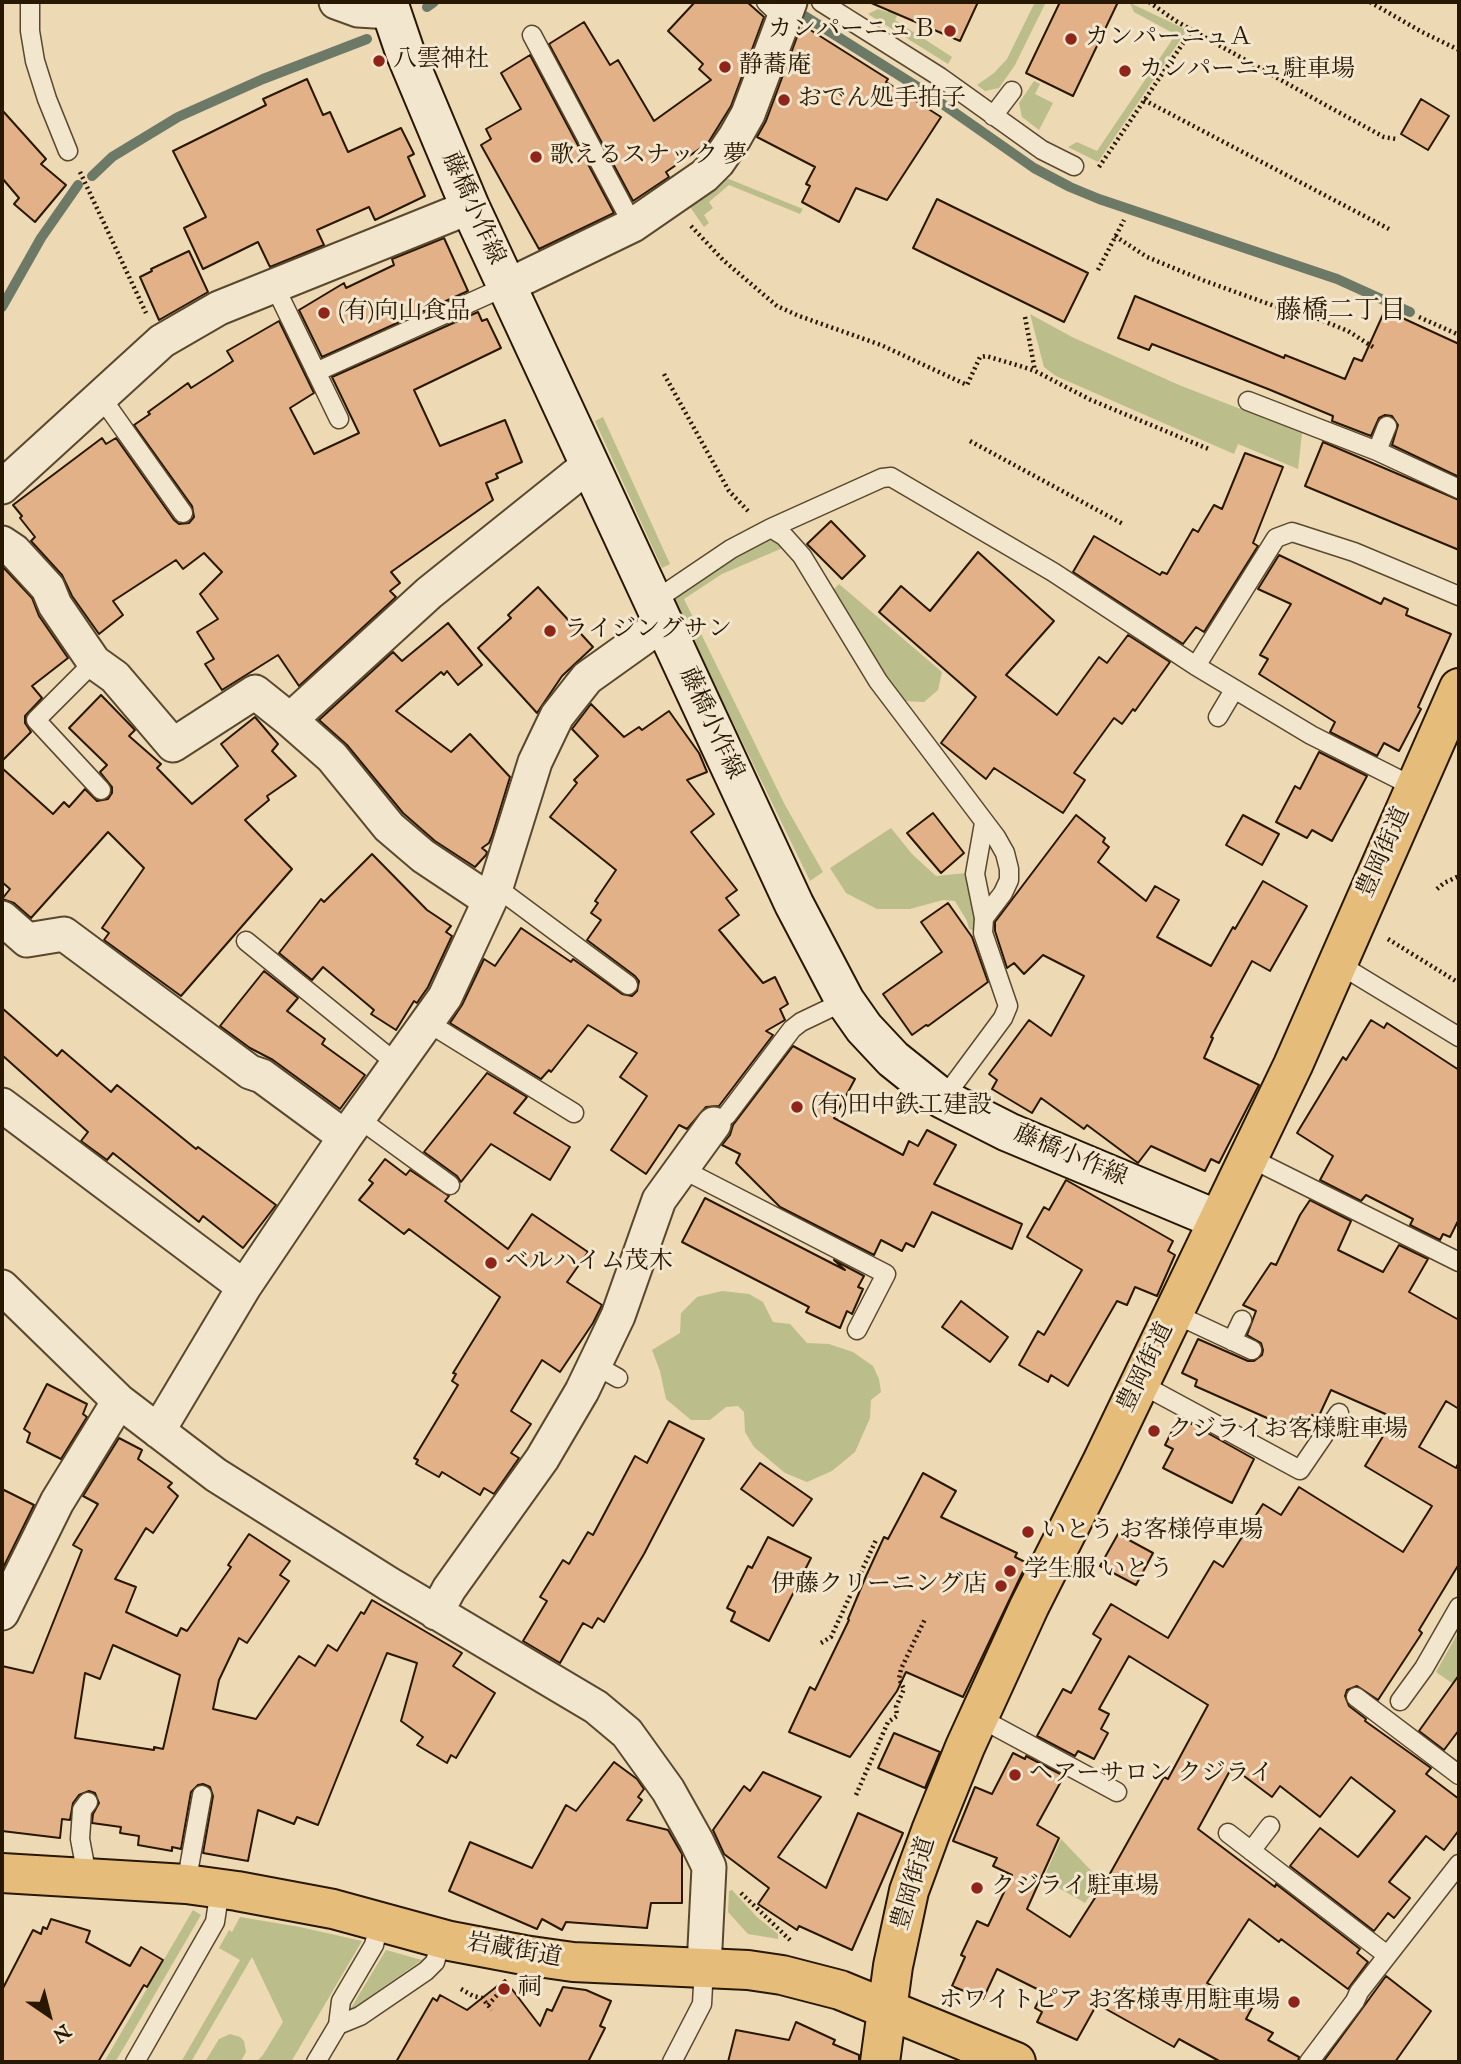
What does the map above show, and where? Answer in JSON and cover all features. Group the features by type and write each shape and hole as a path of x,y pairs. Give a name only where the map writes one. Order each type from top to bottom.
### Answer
{"main road":[{"name":"藤橋小作線","path":"390,7 414,75 470,207 794,904 845,1001 864,1028 893,1059 943,1099 1009,1132 1218,1220"},
{"name":"豊岡街道","path":"880,2062 895,1955 909,1891 930,1831 978,1717 1293,1065 1459,688"},
{"name":"岩蔵街道","path":"2,1873 203,1886 286,1899 442,1938 573,1962 704,1967 782,1975 840,1990 1016,2062"}],"street":[{"path":"336,2 358,10 390,7"},
{"path":"507,286 634,225 704,176 718,162 748,114 780,7"},
{"path":"2,487 162,341 219,308 470,207"},
{"path":"290,720 429,593 590,464"},
{"path":"2,543 14,551 47,588 55,605 94,662 115,677 173,745 255,692 332,757 389,827 424,856 492,893"},
{"path":"158,1431 244,1287 396,1063 445,997 492,893 535,762 557,716 587,678 659,612"},
{"path":"2,918 27,940 64,934 250,1072 262,1076 351,1128"},
{"path":"2,1105 244,1287"},
{"path":"436,1613 449,1589 607,1372 618,1316 659,1200 714,1124"},
{"path":"2,1287 119,1401 216,1475 436,1613 596,1707 627,1733 680,1810 709,1867 704,1967"},
{"path":"2,1613 57,1502 119,1401"}],"lane":[{"path":"30,2 30,31 35,61 68,151"},
{"path":"821,2 940,77 1042,150 1074,166"},
{"path":"532,36 634,225"},
{"path":"993,116 1012,91"},
{"path":"274,285 339,419"},
{"path":"316,372 507,286"},
{"path":"101,397 183,513"},
{"path":"1248,401 1377,451 1459,489"},
{"path":"1377,451 1387,426"},
{"path":"659,612 731,549 882,478 891,477 1053,572 1234,690 1350,757 1414,787"},
{"path":"771,528 784,536 802,555 878,681 996,837 1009,869 1009,880 1003,893 984,918"},
{"path":"1196,666 1276,538 1292,532 1354,552 1459,596"},
{"path":"94,662 36,720 101,790"},
{"path":"1218,718 1234,690"},
{"path":"943,1099 1003,1018 1008,1006 983,933 984,918 975,874 984,823"},
{"path":"492,893 628,985"},
{"path":"246,941 396,1063"},
{"path":"1336,963 1459,1037"},
{"path":"714,1124 727,1115 792,1029 845,1001"},
{"path":"427,1022 574,1113"},
{"path":"351,1128 450,1185"},
{"path":"1248,1157 1459,1262"},
{"path":"682,1169 887,1274 857,1329"},
{"path":"1173,1313 1252,1350"},
{"path":"1232,1341 1242,1320"},
{"path":"1139,1383 1300,1470 1339,1413"},
{"path":"1400,1701 1424,1668 1459,1607"},
{"path":"1356,1698 1459,1775"},
{"path":"978,1717 1117,1792"},
{"path":"135,2062 215,1922 203,1886 202,1795"},
{"path":"87,1877 80,1839 82,1810 88,1802"},
{"path":"1251,1851 1270,1826"},
{"path":"1228,1833 1387,1955"},
{"path":"1309,2062 1387,1955 1459,1864"},
{"path":"316,2062 338,2025 341,2001 374,1945 380,1921"},
{"path":"338,2025 360,2016 426,1971 435,1962 442,1938"},
{"path":"672,2062 702,2004 704,1967"}],"path":[{"path":"1149,2 1192,30 1384,138 1396,139"},
{"path":"1370,2 1459,50"},
{"path":"1094,174 1192,30"},
{"path":"1144,100 1389,229"},
{"path":"68,151 85,180 147,317 162,341"},
{"path":"671,200 723,260 777,306 881,345 967,385 980,357 986,356 1035,371 1091,400 1211,450"},
{"path":"1098,270 1124,220"},
{"path":"1115,236 1147,257 1205,281 1291,312 1316,318 1348,331 1373,347"},
{"path":"1025,317 1035,371"},
{"path":"1419,317 1459,335"},
{"path":"664,374 729,491 740,505 771,528"},
{"path":"970,441 1124,524"},
{"path":"1437,889 1459,876"},
{"path":"1356,920 1459,982"},
{"path":"821,1643 831,1637 876,1540"},
{"path":"856,1795 888,1722 897,1716 896,1707 904,1689 899,1679 901,1669 925,1619"},
{"path":"735,1886 792,1941"},
{"path":"461,1989 482,1998 492,2010"},
{"path":"488,2005 498,1994"}],"green space":[{"path":"893,2 903,2 895,20 952,57 948,64 868,14 878,9 888,12"},
{"path":"1035,2 1046,2 1015,65 999,88 985,91 977,85 1007,59"},
{"path":"1130,3 1187,30 1098,162 1068,147 1077,142 1097,151 1174,37 1171,32 1134,12"},
{"path":"1034,81 1040,84 1035,94 1053,103 1039,130 1022,117 1019,103"},
{"path":"719,175 803,209 800,214 729,185 709,202 713,208 704,215 709,223 704,227 686,201"},
{"path":"1030,314 1072,337 1179,385 1302,433 1298,469 1238,444 1234,454 1056,376 1044,367"},
{"path":"603,417 670,564 662,568 595,421"},
{"path":"767,540 776,541 785,547 722,574 684,599 785,805 823,872 810,881 671,595 754,545"},
{"path":"839,584 942,672 938,690 924,702 902,701 884,677 833,590"},
{"path":"891,828 912,854 936,876 966,873 976,921 975,931 969,929 955,901 943,900 910,909 877,909 846,893 830,868"},
{"path":"722,1291 749,1294 763,1302 773,1322 790,1324 807,1343 829,1344 853,1352 873,1366 881,1392 871,1400 870,1418 855,1452 832,1471 807,1482 785,1473 754,1447 745,1432 744,1412 738,1406 726,1407 710,1420 691,1420 666,1399 652,1350 680,1333 681,1313 697,1297"},
{"path":"1459,1631 1459,1688 1436,1672"},
{"path":"1061,1839 1102,1882 1130,1906 1127,1911 1095,1888 1085,1903 1043,1879"},
{"path":"732,1890 757,1917 778,1934 778,1939 748,1934 728,1912 729,1891"},
{"path":"193,1910 201,1915 123,2049 115,2062 104,2062"},
{"path":"240,1917 362,1941 291,2062 256,2062 283,2022 252,1957 191,2062 181,2062 240,1960 219,1948"},
{"path":"386,1950 422,1960 352,2009 351,2008"},
{"path":"230,2034 244,2041 246,2052 241,2061 205,2062 219,2039"}],"building":[{"path":"695,2 747,2 764,17 731,106 708,143 666,172 669,177 633,201 549,44 584,22 610,65 618,60 654,121 711,80 699,69 703,64 668,31"},
{"name":"カンパーニュＢ","path":"869,2 978,2 960,41"},
{"name":"カンパーニュＡ","path":"1060,2 1118,2 1073,96 1026,73"},
{"path":"804,26 888,79 886,82 941,117 887,200 856,188 839,222 802,202 810,186 806,184 815,167 757,137 766,121 797,37"},
{"path":"530,55 614,213 539,249 481,145 491,139 486,129 521,109 501,73"},
{"path":"307,79 323,115 330,112 348,152 401,128 414,154 408,157 425,196 375,220 369,207 317,230 324,245 270,267 258,242 203,269 184,228 206,217 173,151 266,105 263,99"},
{"path":"1421,99 1449,116 1428,150 1401,134"},
{"path":"2,110 46,159 41,164 66,185 35,222 14,204 19,198 2,178"},
{"path":"937,199 1088,273 1064,322 913,248"},
{"path":"444,238 468,291 322,357 299,310 344,283 346,288 394,265 392,259"},
{"path":"189,251 208,292 159,320 140,277"},
{"path":"1135,296 1284,358 1285,355 1345,379 1354,358 1362,361 1385,310 1459,344 1459,477 1392,445 1398,425 1392,416 1379,418 1371,436 1332,421 1333,416 1152,344 1149,350 1118,338"},
{"path":"478,312 482,321 487,319 501,348 414,390 440,446 505,420 522,462 496,474 498,478 486,483 493,500 391,572 400,583 390,591 396,597 299,686 278,655 222,690 205,664 214,659 197,632 218,619 200,594 222,572 204,553 183,569 176,560 113,601 123,615 99,634 72,596 62,575 31,541 35,537 13,505 102,438 106,444 116,438 174,520 179,524 189,523 194,517 192,506 134,425 188,383 191,388 233,361 227,351 279,321 314,393 290,408 314,454 359,433 332,377"},
{"path":"1323,442 1459,500 1459,550 1305,486"},
{"path":"1245,453 1283,467 1253,543 1258,546 1204,632 1196,627 1183,644 1073,572 1094,536 1160,575 1162,572 1167,574 1193,529 1198,532 1214,505 1222,509"},
{"path":"831,521 865,556 842,579 807,544"},
{"path":"978,552 1054,621 1006,675 1057,715 1099,657 1107,663 1128,635 1170,662 1135,711 1133,709 1122,724 1114,718 1074,773 1085,780 1063,813 994,768 986,779 941,743 976,697 879,612 901,586 930,611"},
{"path":"1279,555 1381,604 1384,598 1408,609 1406,615 1451,634 1418,707 1421,709 1399,751 1384,743 1377,756 1330,732 1335,722 1259,674 1268,659 1260,655 1291,604 1258,589"},
{"path":"2,566 32,598 39,616 68,658 32,686 42,698 25,716 25,723 31,732 2,761"},
{"path":"538,587 593,647 562,676 537,713 478,648 511,618 508,615"},
{"path":"448,623 482,665 458,685 447,671 444,675 441,672 396,711 451,752 470,734 510,777 492,836 489,843 482,848 487,852 486,855 475,867 435,841 403,813 347,745 319,720 393,652 402,661"},
{"path":"101,695 135,730 129,736 161,764 157,768 192,804 238,766 221,744 255,717 278,744 272,751 296,776 267,796 269,800 245,820 292,869 181,996 104,940 109,933 102,928 144,868 108,832 31,918 14,903 2,899 10,889 2,882 2,768 53,814 64,802 69,807 85,789 97,801 108,799 112,787 100,772 107,765 69,728"},
{"path":"591,704 624,737 639,727 642,730 669,711 699,753 707,772 687,780 714,814 691,832 737,890 726,898 739,915 719,930 763,983 775,977 788,1004 780,1009 785,1020 766,1031 773,1035 719,1106 706,1107 687,1129 679,1125 646,1174 611,1150 647,1096 620,1077 637,1053 588,1025 551,1072 549,1070 541,1079 450,1023 462,1005 484,959 495,966 521,928 571,962 573,959 622,994 632,996 637,991 639,981 635,976 587,940 601,920 591,913 598,903 595,901 616,870 550,817 577,783 574,780 598,756 572,729"},
{"path":"1319,752 1367,776 1332,841 1312,830 1307,838 1276,822 1295,786 1300,789"},
{"path":"933,813 964,853 941,873 907,833"},
{"path":"1076,815 1105,838 1103,842 1109,847 1098,862 1146,901 1155,886 1179,900 1157,937 1211,966 1263,881 1307,906 1270,971 1252,961 1211,1037 1213,1038 1204,1058 1259,1085 1219,1163 1211,1159 1205,1171 1151,1146 1138,1163 1087,1125 1084,1129 1041,1098 1032,1113 992,1089 997,1080 989,1074 1029,1020 1051,1036 1084,976 1043,955 1024,974 1014,963 1007,968 995,931 995,922"},
{"path":"1243,815 1279,834 1262,865 1226,845"},
{"path":"372,854 427,910 451,926 446,932 452,936 428,987 417,1003 414,1001 396,1030 371,1014 374,1010 323,967 312,980 279,953 321,899 324,902"},
{"path":"948,903 972,937 988,982 912,1035 883,994 942,952 921,922"},
{"path":"264,971 298,998 287,1011 325,1039 322,1044 365,1075 340,1109 273,1060 250,1048 220,1026"},
{"path":"2,1008 57,1056 62,1050 111,1092 117,1085 196,1149 198,1147 276,1205 243,1248 203,1216 199,1222 113,1153 107,1160 81,1141 88,1132 2,1055"},
{"path":"1371,1020 1384,1028 1387,1023 1459,1070 1459,1219 1450,1237 1443,1234 1440,1240 1410,1225 1413,1219 1366,1195 1361,1201 1320,1180 1333,1156 1297,1133 1343,1057 1346,1060"},
{"path":"793,1046 855,1079 834,1118 903,1155 909,1141 918,1146 927,1130 956,1145 934,1184 1022,1224 1012,1249 932,1212 914,1247 906,1243 902,1251 881,1240 874,1255 780,1207 736,1163 740,1154 722,1145 730,1135 733,1125"},
{"path":"487,1073 527,1097 514,1113 570,1147 550,1180 491,1144 461,1182 457,1176 424,1152"},
{"path":"385,1159 406,1175 410,1170 449,1196 445,1201 508,1249 532,1214 588,1252 567,1282 602,1305 560,1372 542,1360 511,1411 531,1424 511,1453 519,1458 494,1494 484,1488 480,1495 442,1472 439,1477 416,1464 418,1460 414,1458 458,1385 452,1381 456,1374 453,1373 500,1297 409,1229 404,1234 359,1200 373,1183 369,1180"},
{"path":"1066,1180 1173,1241 1168,1251 1175,1255 1157,1296 1135,1287 1127,1305 1117,1301 1068,1386 1051,1375 1048,1382 1019,1365 1038,1331 1044,1335 1082,1270 1027,1237 1044,1207 1049,1210"},
{"path":"705,1198 845,1270 834,1260 864,1276 858,1287 863,1289 852,1314 847,1311 840,1328 806,1312 809,1307 682,1242"},
{"path":"1310,1200 1351,1221 1338,1250 1383,1272 1399,1245 1428,1259 1409,1292 1459,1320 1459,1409 1446,1401 1419,1447 1456,1468 1459,1462 1459,1564 1419,1630 1422,1633 1378,1700 1357,1686 1347,1690 1345,1696 1349,1706 1366,1719 1365,1721 1431,1768 1426,1774 1459,1799 1459,1830 1444,1850 1426,1836 1389,1882 1410,1898 1394,1918 1388,1913 1374,1931 1290,1866 1320,1828 1358,1857 1395,1811 1351,1777 1320,1817 1280,1786 1272,1797 1232,1767 1198,1829 1275,1887 1276,1884 1360,1949 1357,1953 1368,1962 1348,1989 1281,1939 1279,1942 1249,1919 1207,1983 1252,2008 1246,2019 1273,2033 1268,2040 1299,2057 1298,2062 1221,2062 1179,2039 1174,2047 1097,2004 1077,2040 1037,2022 1042,2012 1035,2008 1043,1992 997,1969 983,1999 952,1986 965,1957 961,1955 977,1921 988,1926 1012,1875 993,1866 997,1858 953,1841 975,1787 992,1794 1013,1753 1025,1759 1026,1756 1064,1776 1037,1825 1059,1838 1027,1909 1070,1937 1107,1879 1164,1777 1168,1779 1208,1705 1129,1656 1099,1709 1109,1714 1101,1729 1108,1733 1094,1759 1078,1751 1075,1756 1037,1736 1063,1689 1071,1693 1101,1639 1093,1634 1111,1604 1168,1638 1214,1561 1223,1567 1263,1504 1281,1515 1299,1487 1403,1552 1432,1506 1365,1466 1388,1428 1384,1426 1390,1416 1331,1390 1318,1418 1312,1415 1303,1434 1195,1386 1197,1380 1182,1373 1198,1339 1248,1361 1254,1361 1262,1355 1261,1343 1247,1335 1256,1311 1243,1305 1271,1263 1276,1265"},
{"path":"961,1301 1008,1337 990,1362 942,1327"},
{"path":"47,1384 87,1404 83,1414 87,1417 61,1459 27,1442 30,1433 24,1429"},
{"path":"1179,1417 1254,1459 1232,1503 1163,1468 1173,1449 1165,1445"},
{"path":"669,1421 704,1439 644,1554 604,1622 598,1618 592,1628 583,1623 560,1663 523,1641 547,1601 540,1597 563,1560 569,1564 588,1532 593,1535 635,1456 647,1463"},
{"path":"119,1438 142,1450 138,1459 172,1483 168,1487 178,1496 153,1533 146,1528 115,1579 136,1587 126,1612 177,1636 181,1628 187,1631 231,1567 228,1565 249,1534 290,1561 280,1575 289,1581 247,1643 239,1638 219,1680 213,1709 256,1719 299,1656 315,1666 328,1645 337,1651 361,1612 364,1614 372,1600 462,1653 453,1666 495,1693 456,1758 451,1755 447,1763 417,1745 423,1737 401,1721 417,1663 387,1653 318,1825 297,1817 294,1824 258,1810 248,1861 203,1853 213,1796 210,1787 203,1784 191,1792 181,1849 172,1847 172,1851 138,1845 139,1836 120,1833 121,1827 92,1823 99,1803 95,1793 89,1791 79,1795 73,1803 70,1820 62,1819 60,1838 2,1831 2,1666 33,1673 82,1550 73,1545 98,1504 83,1496","holes":["113,1645 180,1675 163,1749 154,1747 154,1750 75,1738 85,1673 100,1679"]},
{"path":"760,1463 812,1499 793,1526 741,1489"},
{"path":"923,1473 956,1491 941,1517 1017,1553 1015,1557 1027,1563 963,1697 906,1672 897,1691 850,1757 789,1732 810,1687 815,1690 849,1620 884,1537 888,1539"},
{"path":"2,1489 34,1505 2,1570"},
{"path":"1118,1534 1153,1553 1136,1585 1100,1566"},
{"path":"768,1537 811,1558 769,1641 731,1621 735,1612 727,1608 748,1566 752,1568"},
{"path":"1459,1675 1459,1730 1444,1750 1419,1731"},
{"path":"894,1733 940,1752 925,1788 878,1768"},
{"path":"614,1762 637,1779 644,1789 638,1797 642,1800 627,1820 668,1830 682,1854 682,1903 651,1903 647,1928 566,1922 562,1930 542,1919 537,1929 449,1891 470,1842 532,1868 566,1805 576,1811"},
{"path":"763,1772 821,1797 778,1857 826,1888 858,1813 903,1833 852,1950 799,1926 797,1930 758,1904 769,1888 724,1854 713,1830 744,1786 750,1791"},
{"path":"51,1919 90,1931 86,1942 130,1966 141,1947 163,1960 147,1987 144,1985 98,2062 2,2062 2,1990 33,1930 41,1934 43,1927 47,1929"},
{"path":"1386,1976 1431,2011 1395,2062 1323,2062"},
{"path":"505,1980 540,2026 547,2009 552,2011 563,1987 586,1990 611,2001 600,2026 605,2028 588,2062 396,2062 433,1998 437,2001 440,1995 467,2010"},
{"path":"796,2022 835,2040 833,2044 859,2055 859,2062 728,2062 736,2030 789,2040"}],"waterway":[{"path":"427,7 434,2"},
{"path":"803,15 921,89 1034,168 1070,187 1337,279 1410,312"},
{"path":"92,176 112,157 178,117 263,79 367,39"},
{"path":"2,307 41,238 78,185"}],"place":[{"name":"カンパーニュＢ","path":"950,31"},
{"name":"カンパーニュＡ","path":"1071,39"},
{"name":"八雲神社","path":"379,61"},
{"name":"静蕎庵","path":"725,67"},
{"name":"カンパーニュ駐車場","path":"1125,71"},
{"name":"おでん処手拍子","path":"784,100"},
{"name":"歌えるスナック 夢","path":"536,157"},
{"name":"(有)向山食品","path":"324,313"},
{"name":"ライジングサン","path":"550,631"},
{"name":"(有)田中鉄工建設","path":"797,1107"},
{"name":"ベルハイム茂木","path":"491,1263"},
{"name":"クジライお客様駐車場","path":"1154,1431"},
{"name":"いとう お客様停車場","path":"1028,1532"},
{"name":"学生服 いとう","path":"1010,1571"},
{"name":"伊藤クリーニング店","path":"1001,1586"},
{"name":"ヘアーサロン クジライ","path":"1015,1775"},
{"name":"クジライ駐車場","path":"977,1888"},
{"name":"祠","path":"504,1989"},
{"name":"ホワイトピア お客様専用駐車場","path":"1294,2002"}],"district":[{"name":"藤橋二丁目","path":"1341,313"}]}
